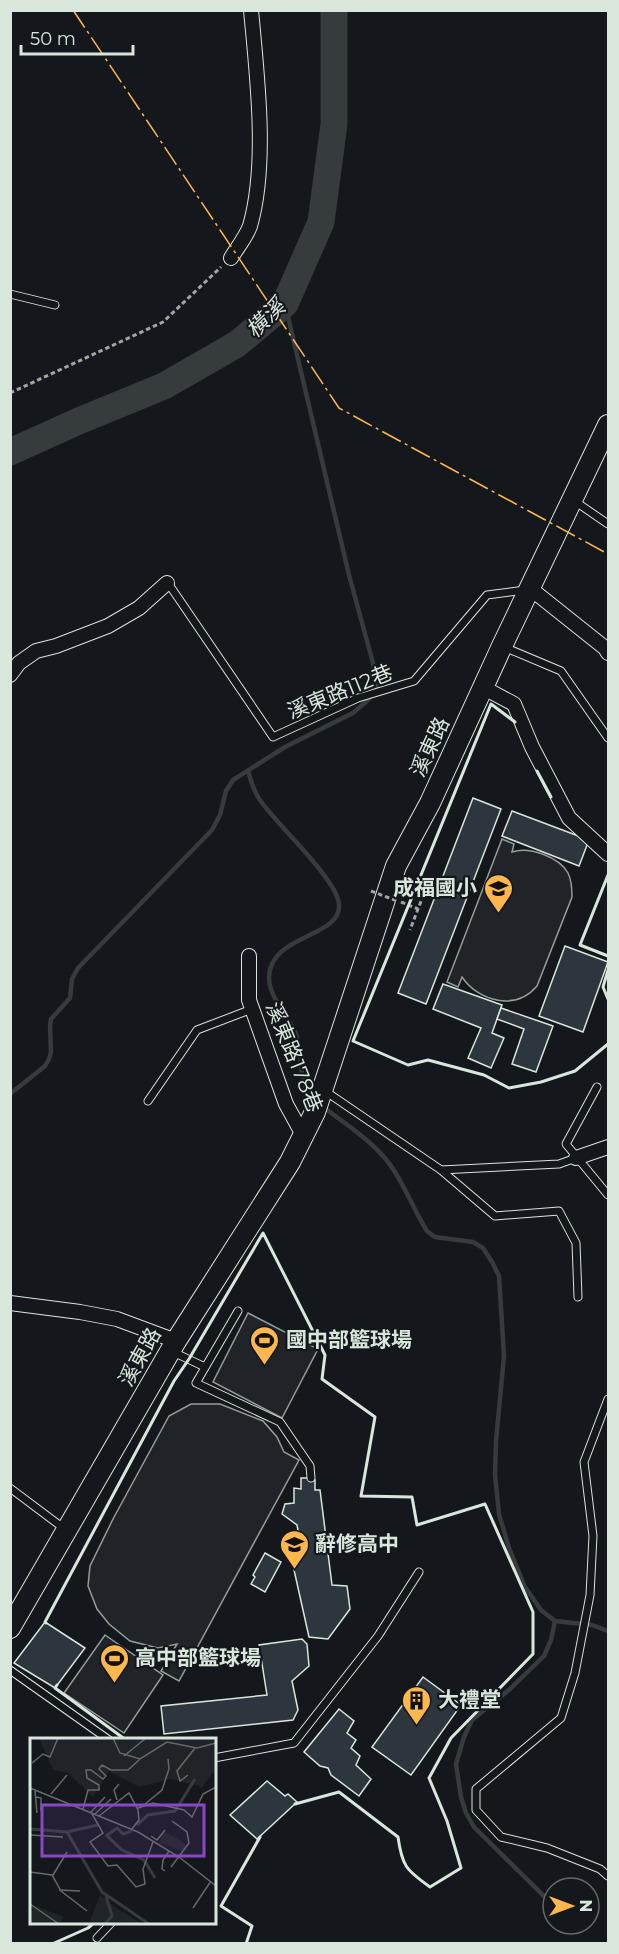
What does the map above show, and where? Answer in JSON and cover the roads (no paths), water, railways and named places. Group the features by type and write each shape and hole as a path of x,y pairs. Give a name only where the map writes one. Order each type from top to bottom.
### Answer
{"main road":[{"name":"溪東路","path":"10,1628 68,1532 174,1346 290,1162 319,1100 396,866 430,803 502,646 609,425"}],"street":[{"path":"231,258 249,228 257,186 260,138 251,10"},
{"path":"10,675 19,663 36,651 56,646 108,626 139,608 168,583"},
{"path":"531,589 609,653"},
{"path":"484,688 514,704 532,747 569,818 609,854"},
{"name":"溪東路178巷","path":"249,956 249,1000 286,1104 303,1135"},
{"path":"576,1158 609,1147"},
{"path":"10,1303 117,1319 174,1346"}],"lane":[{"path":"10,294 55,305"},
{"path":"573,500 609,524"},
{"name":"溪東路112巷","path":"168,583 273,737 358,698 414,681 488,595 531,589"},
{"path":"502,646 561,671 609,738"},
{"path":"148,1101 196,1030 252,1009"},
{"path":"597,1087 566,1144 609,1195"},
{"path":"319,1100 441,1170 495,1216 559,1211 576,1243 578,1297"},
{"path":"441,1170 559,1164 576,1158"},
{"path":"10,1310 25,1306"},
{"path":"238,1311 196,1383 280,1422 310,1466 311,1478"},
{"path":"174,1346 206,1367"},
{"path":"609,1399 584,1462 593,1536 590,1595 575,1673 561,1718 476,1789 476,1810 501,1837 547,1848 600,1869 609,1876"},
{"path":"10,1488 68,1532"},
{"path":"216,1758 294,1743 378,1636 419,1572"},
{"path":"10,1670 106,1738"},
{"path":"97,1938 111,1924"}],"waterway":[{"name":"橫溪","path":"10,452 164,386 237,344 285,304 321,222 334,124 334,10"},
{"path":"10,1094 45,1066 49,1059 51,1019 70,998 72,979 78,968 212,830 220,815 226,791 233,780 285,747 353,713 369,699 376,686 373,663 349,575 285,304"},
{"path":"248,771 260,800 317,866 336,893 339,904 338,914 332,922 279,954 269,974 272,992 296,1034 305,1085 313,1099"},
{"path":"322,1106 362,1136 388,1162 427,1231 435,1237 473,1242 483,1248 492,1262 499,1276 504,1356 495,1475 499,1514 509,1548 525,1587 541,1610 555,1621 592,1625 608,1631"},
{"path":"541,1893 474,1827 461,1797 456,1764 472,1720 510,1689 544,1656 551,1640 555,1621"}],"place":[{"name":"成福國小","path":"498,914"},
{"name":"國中部籃球場","path":"265,1366"},
{"name":"辭修高中","path":"294,1570"},
{"name":"高中部籃球場","path":"114,1684"},
{"name":"大禮堂","path":"417,1726"}]}
